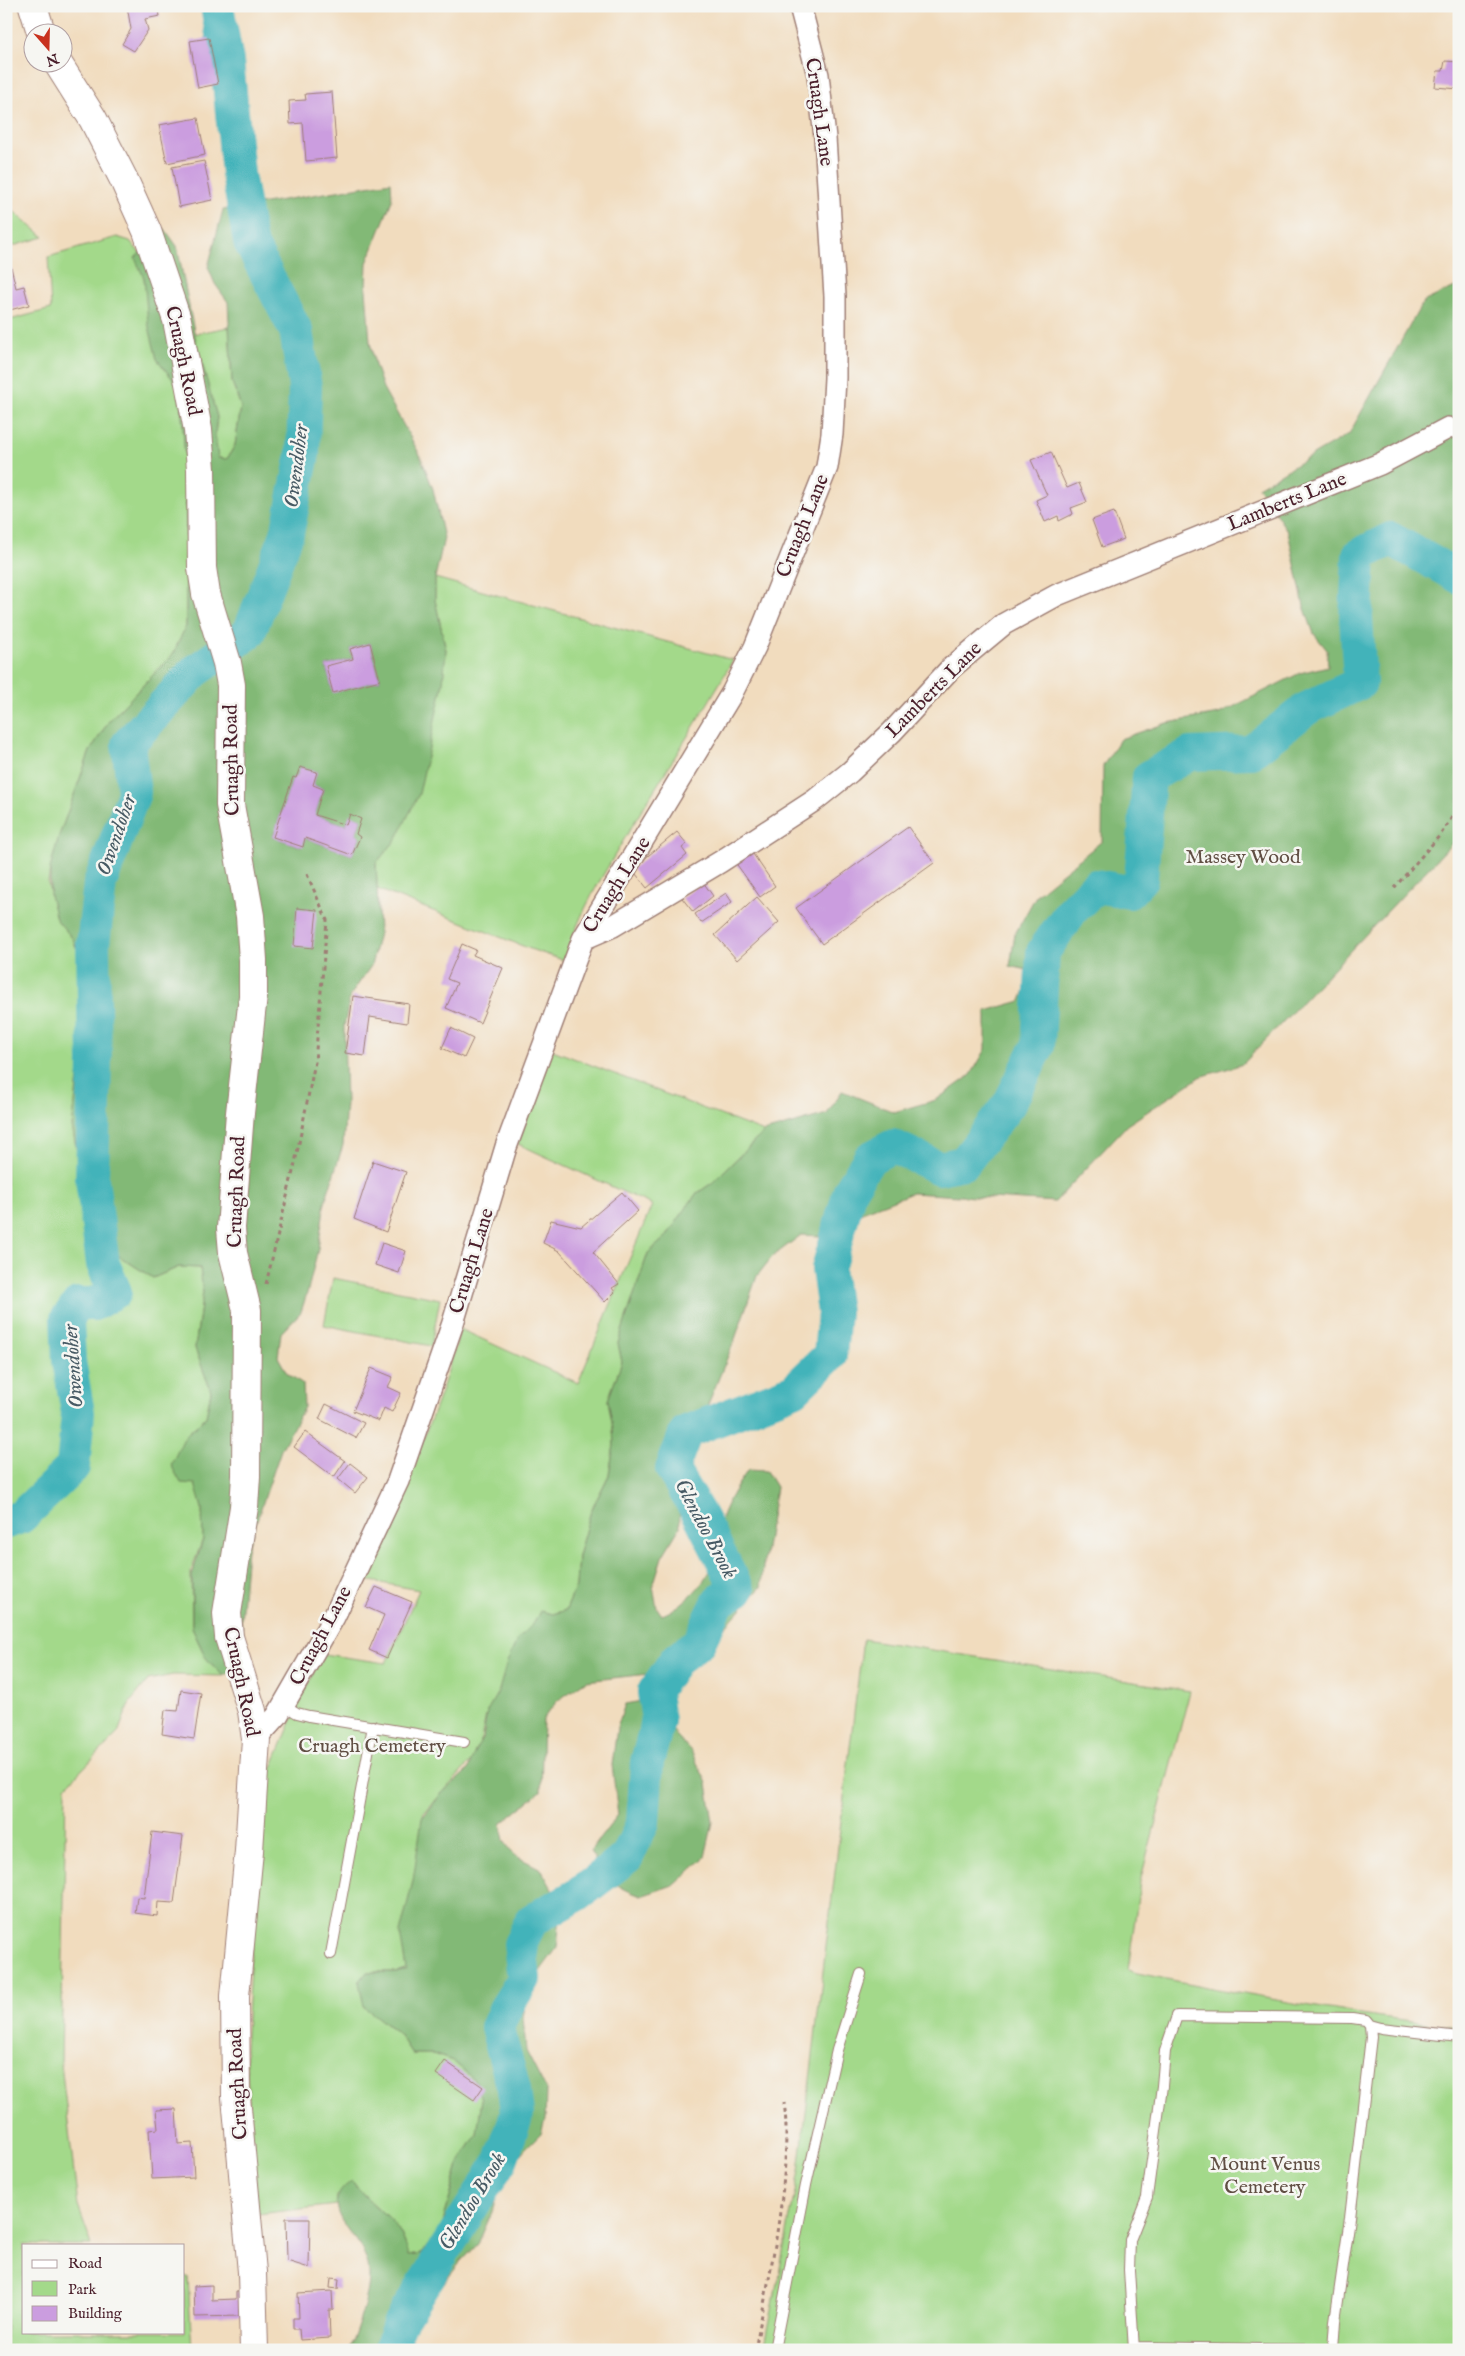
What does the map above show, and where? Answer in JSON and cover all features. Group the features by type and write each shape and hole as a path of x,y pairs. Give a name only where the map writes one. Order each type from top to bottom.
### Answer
{"main road":[{"path":"34,6 38,22"},
{"name":"Cruagh Road","path":"63,72 93,119 124,180 147,231 177,320 198,430 202,469 202,568 206,594 228,663 231,685 230,805 250,916 253,969 253,996 240,1112 231,1228 233,1253 247,1310 246,1476 244,1506 227,1613 229,1637 252,1711 256,1739 249,1851 235,1996 236,2098 252,2272 254,2350"}],"street":[{"name":"Cruagh Lane","path":"256,1739 278,1716 334,1617 398,1481 453,1323 506,1147 584,938 732,693 755,647 827,467 832,434 835,378 835,296 826,138 818,75 800,6"},
{"name":"Lamberts Lane","path":"584,938 613,926 695,877 815,800 850,772 892,732 951,668 1004,624 1058,595 1380,464 1448,428"}],"lane":[{"path":"284,1705 309,1716 464,1742"},
{"path":"331,1954 373,1726"},
{"path":"774,2350 806,2185 835,2059 861,1974"},
{"path":"1177,2016 1352,2018 1366,2020 1370,2025 1372,2037 1335,2321 1333,2350 1133,2349 1129,2270 1130,2240 1147,2197 1165,2050 1177,2016"},
{"path":"1370,2025 1381,2028 1459,2036"}],"path":[{"path":"1394,888 1441,834 1459,806"},
{"path":"266,1284 295,1163 314,1062 327,920 306,872"},
{"path":"754,2350 774,2255 783,2194 788,2125 784,2102"}],"green space":[{"path":"391,182 392,200 367,263 366,289 370,342 383,388 420,455 433,489 444,538 435,578 435,600 446,650 443,683 419,794 396,840 376,863 379,933 371,966 350,996 344,1027 346,1103 343,1145 325,1202 318,1249 301,1312 281,1333 278,1357 287,1373 303,1384 304,1407 281,1450 247,1549 241,1621 249,1663 223,1676 206,1658 192,1628 192,1575 203,1539 202,1508 195,1484 181,1483 171,1465 185,1436 206,1417 211,1391 195,1348 203,1292 200,1268 179,1267 153,1278 85,1234 80,1167 72,1126 79,1070 90,1026 90,1006 84,968 73,939 56,919 50,895 50,869 59,836 90,751 109,721 173,654 186,626 186,479 183,425 178,386 157,359 148,323 144,278 135,258 164,228 177,246 196,341 217,417 215,434 218,458 227,459 235,445 241,407 232,382 228,302 215,284 208,267 223,210","holes":["370,643 380,680 333,692 326,666 353,659 350,649","300,767 317,772 313,785 323,789 315,815 346,825 350,815 361,819 356,834 360,837 352,855 305,838 302,847 273,837 293,777 296,778"]},
{"path":"6,205 44,237 6,248"},
{"path":"117,237 130,241 140,253 157,359 178,385 183,425 186,479 186,626 173,654 109,721 90,751 59,836 48,883 56,918 73,939 84,968 90,1006 90,1026 72,1126 80,1167 85,1234 153,1278 179,1267 200,1268 203,1292 195,1348 211,1391 206,1417 185,1436 202,1508 203,1539 191,1571 192,1628 206,1658 223,1676 173,1675 148,1680 129,1704 118,1733 66,1786 61,2064 78,2206 92,2244 22,2244 22,2334 185,2334 185,2276 188,2277 192,2350 6,2350 6,321 51,309 48,257"},
{"name":"Massey Wood","path":"1459,285 1459,836 1243,1064 1200,1077 1127,1125 1055,1202 912,1193 862,1212 842,1230 819,1236 801,1235 772,1257 757,1276 735,1339 692,1443 678,1486 680,1527 662,1557 653,1586 657,1608 662,1615 686,1600 701,1584 715,1560 722,1515 732,1494 748,1470 766,1471 776,1487 761,1587 724,1628 704,1656 674,1671 586,1681 557,1701 543,1719 541,1791 501,1824 504,1841 514,1855 541,1869 561,1905 557,1948 529,1986 523,2017 526,2051 546,2090 545,2120 541,2133 502,2177 492,2212 478,2244 459,2264 427,2304 411,2329 404,2350 349,2350 365,2302 369,2273 366,2258 340,2218 337,2200 341,2190 352,2181 397,2228 409,2256 422,2254 442,2226 460,2161 477,2134 482,2099 476,2081 453,2061 433,2054 412,2054 399,2034 364,2007 359,1982 367,1972 396,1972 406,1969 400,1933 413,1881 422,1818 443,1792 468,1770 475,1751 483,1738 487,1711 499,1690 507,1662 517,1640 534,1623 540,1611 553,1614 566,1610 576,1586 578,1556 591,1511 609,1475 614,1445 608,1400 622,1362 618,1343 648,1253 666,1237 696,1194 712,1183 764,1132 827,1114 842,1091 894,1112 936,1100 971,1075 986,1049 986,1011 1021,1001 1032,971 1010,966 1015,934 1037,894 1102,841 1103,766 1120,739 1167,723 1219,714 1300,673 1328,666 1327,650 1314,634 1304,606 1288,532 1258,487 1349,434 1423,302"},
{"path":"229,327 232,382 241,407 235,445 227,459 218,458 215,434 217,417 192,334"},
{"path":"435,578 733,660 595,889 575,931 566,961 377,889 376,863 396,840 446,650 435,600"},
{"name":"Cruagh Cemetery","path":"550,1049 764,1132 712,1183 696,1194 666,1237 648,1253 618,1343 622,1362 608,1400 614,1445 609,1475 591,1511 578,1556 576,1586 566,1610 553,1614 512,1685 486,1715 478,1754 423,1814 424,1835 401,1933 406,1969 396,1972 367,1972 383,2022 399,2034 412,2054 433,2054 453,2061 476,2081 482,2099 477,2134 460,2161 442,2226 422,2254 409,2256 397,2228 352,2181 337,2196 336,2205 258,2214 245,2049 259,1824 269,1775 301,1698 323,1654 386,1663 419,1590 360,1579 416,1457 451,1362 460,1329 578,1383 652,1205 518,1144"},
{"path":"333,1278 440,1299 431,1346 324,1325"},
{"name":"Mount Venus Cemetery","path":"863,1639 1190,1691 1140,1882 1128,1970 1298,2004 1378,2017 1459,2027 1459,2350 764,2350 799,2171"},
{"path":"642,1701 660,1711 676,1735 691,1751 707,1783 713,1822 705,1857 676,1884 641,1896 623,1888 610,1879 590,1851 618,1815 612,1765 617,1728 625,1704"}],"building":[{"path":"127,6 158,6 160,16 145,19 148,30 134,51 122,44 131,29"},
{"path":"209,38 218,84 198,88 190,41"},
{"path":"1445,61 1459,62 1459,89 1435,87 1437,71 1443,71"},
{"path":"332,92 337,158 306,161 303,123 290,124 289,101 306,100 305,94"},
{"path":"198,118 205,155 167,163 159,125"},
{"path":"204,161 212,200 179,207 172,167"},
{"path":"11,267 16,288 24,286 29,305 6,311 6,269"},
{"path":"1051,452 1067,488 1079,483 1087,502 1071,508 1073,514 1059,521 1058,516 1045,522 1036,500 1047,495 1031,460"},
{"path":"1114,512 1124,539 1102,547 1092,520"},
{"path":"370,643 380,680 333,693 326,666 353,659 350,649"},
{"path":"300,767 317,772 313,785 323,789 315,815 346,825 350,814 361,819 356,834 360,837 352,855 305,838 303,847 273,837 293,777 296,778"},
{"path":"908,827 934,863 822,944 796,908"},
{"path":"677,832 687,844 682,848 687,855 647,888 632,869"},
{"path":"751,851 775,886 760,897 735,862"},
{"path":"703,882 713,896 693,912 682,898"},
{"path":"726,893 732,902 701,923 695,914"},
{"path":"757,897 779,922 737,960 715,935"},
{"path":"297,908 317,910 313,948 294,946"},
{"path":"462,944 476,950 473,955 503,968 480,1023 446,1008 457,983 447,979"},
{"path":"353,996 409,1004 407,1023 370,1017 365,1056 345,1053"},
{"path":"451,1028 473,1039 464,1058 442,1048"},
{"path":"373,1161 406,1172 386,1232 354,1219"},
{"path":"622,1192 638,1211 593,1252 619,1284 612,1288 615,1292 605,1302 559,1251 543,1243 551,1220 581,1227"},
{"path":"382,1243 406,1251 399,1273 375,1265"},
{"path":"371,1368 393,1377 388,1387 401,1393 392,1412 384,1408 379,1421 353,1411"},
{"path":"326,1404 364,1423 356,1438 319,1419"},
{"path":"305,1432 345,1461 334,1477 294,1447"},
{"path":"350,1463 368,1477 355,1493 338,1479"},
{"path":"376,1587 412,1602 387,1658 369,1650 384,1615 366,1607"},
{"path":"181,1690 201,1693 194,1739 162,1734 165,1710 178,1711"},
{"path":"152,1832 183,1836 174,1903 158,1902 157,1916 135,1913 137,1897 144,1898"},
{"path":"445,2061 483,2087 474,2100 436,2074"},
{"path":"176,2109 178,2144 192,2143 194,2177 152,2179 149,2130 158,2129 156,2110"},
{"path":"286,2218 310,2218 309,2268 287,2261"},
{"path":"331,2278 339,2279 338,2289 330,2288"},
{"path":"212,2285 212,2300 236,2299 236,2292 241,2292 242,2316 195,2317 194,2286"},
{"path":"332,2291 333,2310 329,2310 330,2338 300,2340 299,2329 293,2329 293,2318 299,2318 298,2293"}],"waterway":[{"name":"Owendoher","path":"6,1522 21,1517 73,1467 78,1413 69,1361 67,1319 78,1304 94,1304 115,1292 103,1264 92,1179 95,1062 93,945 100,883 134,793 128,744 194,672 249,633 287,534 303,454 305,387 296,331 250,242 238,174 227,61 217,6"},
{"name":"Glendoo Brook","path":"390,2350 400,2322 501,2160 517,2114 514,2089 497,2028 505,2009 524,1979 520,1944 532,1920 577,1895 627,1857 643,1822 647,1762 658,1721 654,1692 675,1661 699,1642 719,1601 738,1590 699,1514 672,1469 686,1432 794,1390 830,1355 834,1312 828,1269 850,1190 870,1158 893,1146 939,1168 964,1163 1009,1104 1038,1046 1043,952 1072,910 1096,886 1129,892 1141,879 1149,777 1190,754 1251,752 1306,709 1360,683 1356,617 1359,555 1391,539 1459,577"}]}
